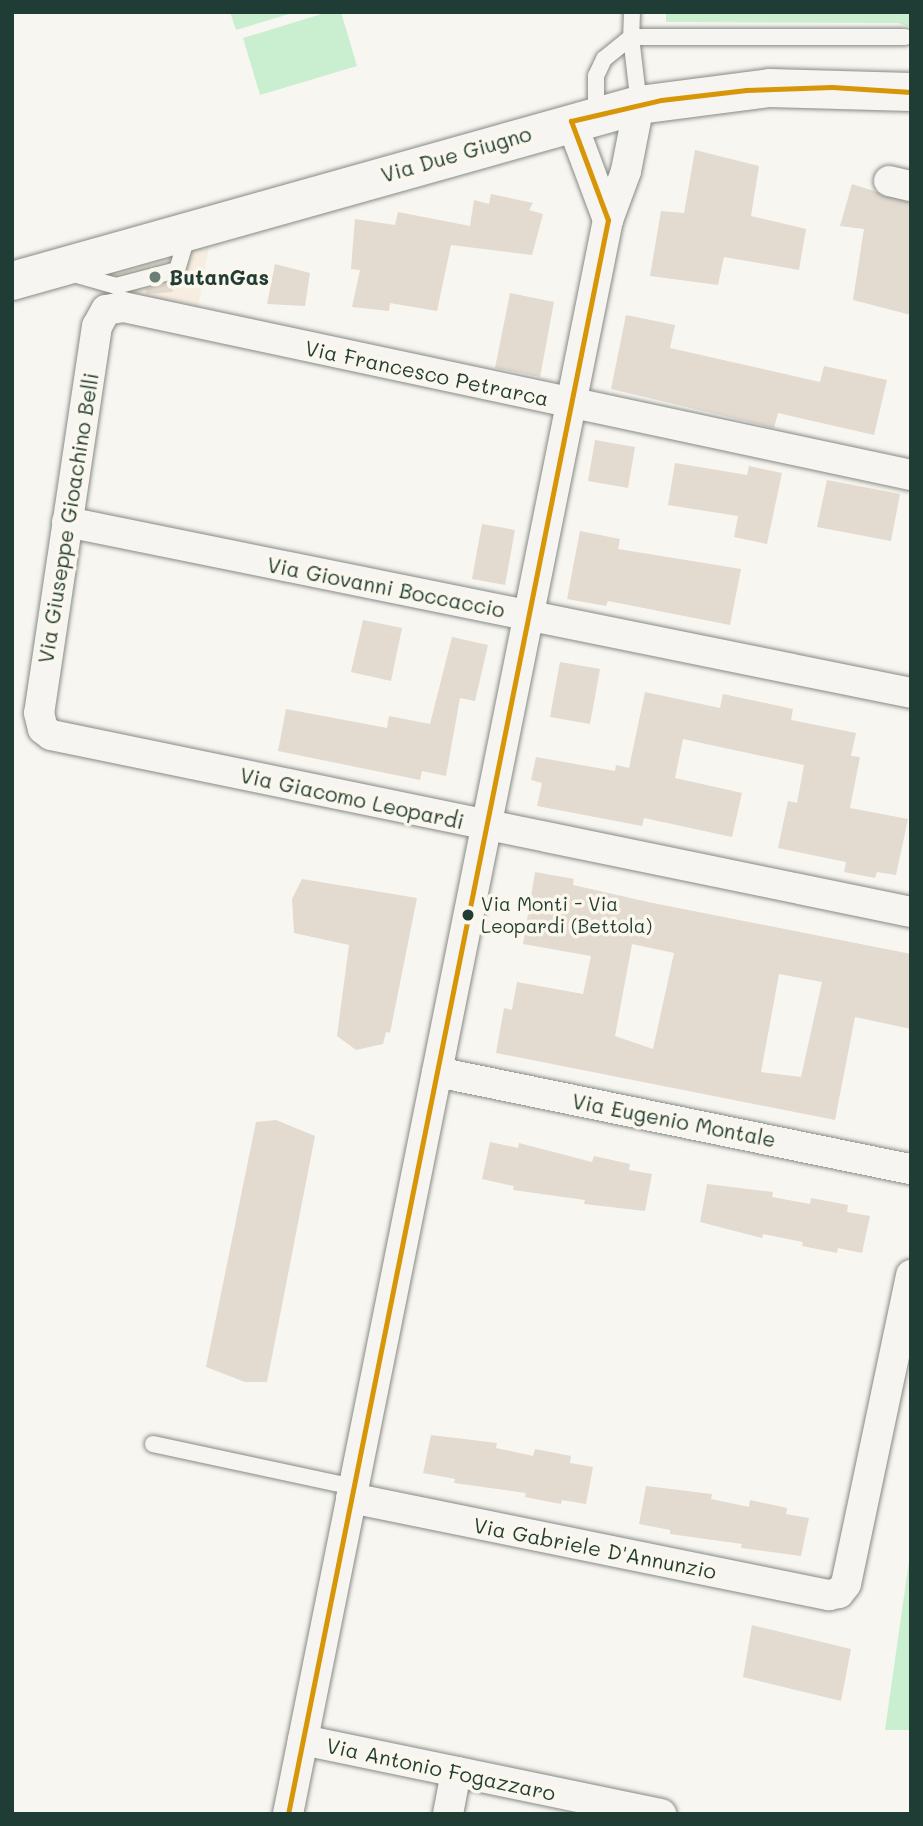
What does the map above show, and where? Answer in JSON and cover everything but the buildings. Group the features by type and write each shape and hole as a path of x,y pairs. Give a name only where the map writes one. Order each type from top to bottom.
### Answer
{"main road":[{"name":"Via Due Giugno","path":"12,281 583,118 639,105 770,88 911,92"}],"street":[{"path":"288,1814 608,220 626,171 639,105"},
{"path":"583,118 608,220"},
{"name":"Via Francesco Petrarca","path":"106,310 123,307 911,475"},
{"name":"Via Giuseppe Gioachino Belli","path":"43,729 41,701 67,522 97,326 106,310"},
{"name":"Via Giovanni Boccaccio","path":"67,522 911,693"},
{"name":"Via Giacomo Leopardi","path":"43,729 51,735 911,912"},
{"name":"Via Eugenio Montale","path":"437,1072 911,1169"},
{"name":"Via Gabriele D'Annunzio","path":"353,1492 829,1595 839,1593 846,1584 911,1275"},
{"name":"Via Antonio Fogazzaro","path":"303,1740 661,1814"},
{"path":"448,1814 456,1772"}],"lane":[{"path":"632,12 631,37 639,105"},
{"path":"583,118 604,59 631,37 905,37"},
{"path":"153,1444 353,1492"}],"shaded area":[{"path":"210,241 197,314 98,293 81,281"}],"green space":[{"path":"230,12 296,12 236,30"},
{"path":"328,12 341,12 357,66 260,95 243,38"},
{"path":"666,12 911,12 911,27 898,23 666,22"},
{"path":"911,1547 911,1730 885,1730"}],"transit line":[{"path":"288,1814 608,220 571,121 661,100 746,90 832,87 911,92"}],"place":[{"name":"ButanGas","path":"155,277"},
{"name":"Via Monti - Via Leopardi (Bettola)","path":"468,915"}]}
